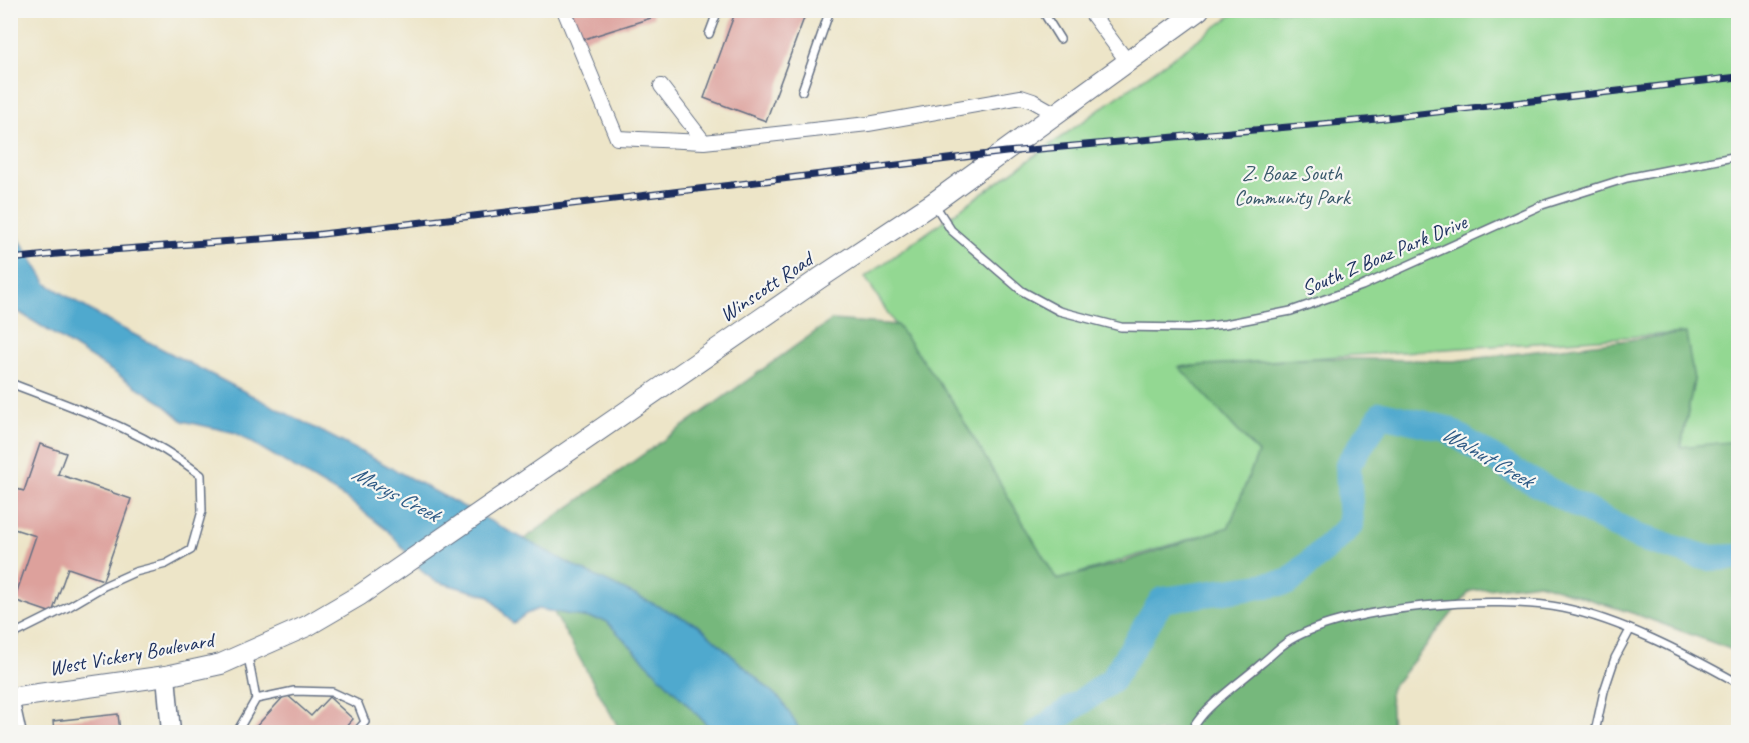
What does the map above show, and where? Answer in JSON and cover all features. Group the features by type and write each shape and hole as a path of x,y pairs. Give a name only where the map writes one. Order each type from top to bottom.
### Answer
{"main road":[{"name":"Winscott Road","path":"501,498 811,284 933,203 1199,10"},
{"name":"West Vickery Boulevard","path":"13,697 166,676 221,664 248,653 307,626 375,584 501,498"}],"street":[{"path":"564,10 617,138 704,142 867,124 1021,96 1056,114"},
{"path":"1089,10 1127,61"},
{"path":"660,86 704,142"},
{"path":"166,676 171,732"}],"lane":[{"path":"709,34 718,10"},
{"path":"802,91 830,10"},
{"path":"1042,10 1060,39"},
{"name":"South Z Boaz Park Drive","path":"933,203 951,230 1022,291 1059,311 1121,327 1189,328 1225,324 1291,311 1362,286 1542,205 1627,178 1738,156"},
{"path":"10,383 112,421 176,456 201,475 202,511 191,550 166,564 135,572 104,586 10,636"},
{"path":"1190,732 1206,711 1289,640 1334,621 1447,604 1519,604 1563,608 1630,630 1694,659 1738,683"},
{"path":"1595,732 1604,691 1615,658 1630,630"},
{"path":"237,732 256,699 248,653"},
{"path":"256,699 294,691 332,692 358,704 365,722 356,732"},
{"path":"13,697 22,732"}],"green space":[{"name":"Z. Boaz South Community Park","path":"1238,11 1738,11 1738,442 1681,447 1694,380 1685,333 1180,367 1258,453 1229,527 1057,580 865,277"},
{"path":"832,320 897,325 952,401 1057,580 1124,562 1229,527 1258,453 1179,367 1319,358 1454,361 1686,333 1694,380 1681,447 1738,441 1738,652 1638,615 1539,583 1470,591 1390,690 1392,732 621,732 516,545"}],"water":[{"name":"Marys Creek","path":"10,224 47,284 108,321 367,455 576,567 698,625 782,701 801,732 714,732 606,621 538,609 526,614 513,624 489,596 435,581 424,573 388,531 347,499 236,433 183,421 161,402 11,307"}],"building":[{"path":"568,10 651,10 654,17 578,41"},
{"path":"736,10 807,10 766,121 704,98"},
{"path":"40,444 66,453 58,474 131,499 103,580 68,568 52,613 14,600 36,536 11,528 14,520 10,519 10,495 13,488 24,491"},
{"path":"286,694 311,716 329,697 353,719 341,732 251,732"},
{"path":"118,714 120,732 54,732 53,721"}],"waterway":[{"name":"Walnut Creek","path":"1038,732 1112,680 1162,600 1289,582 1351,525 1348,464 1382,414 1447,429 1520,475 1638,537 1707,558 1738,557"}],"railway":[{"path":"10,259 314,235 1006,152 1377,119 1738,77"}]}
